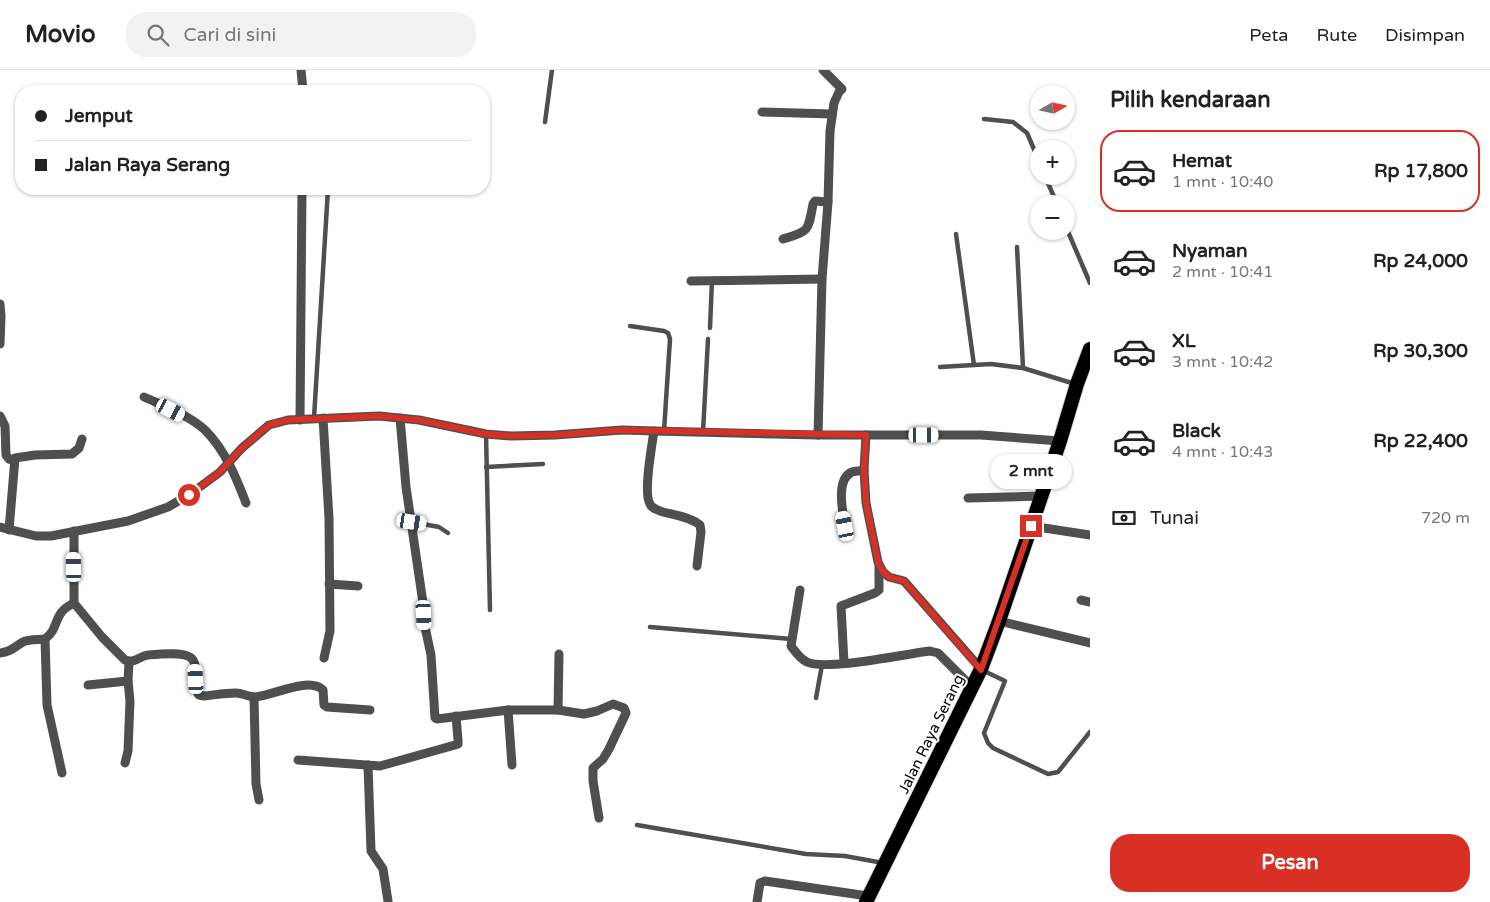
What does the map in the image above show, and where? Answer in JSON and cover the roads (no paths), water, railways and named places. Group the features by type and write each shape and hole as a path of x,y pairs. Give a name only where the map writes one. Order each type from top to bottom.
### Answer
{"highway":[{"name":"Jalan Raya Serang","path":"867,899 981,670 1090,349"}],"street":[{"path":"301,70 302,85"},
{"path":"818,435 822,279 832,114 838,92 842,88 823,70"},
{"path":"762,112 832,114"},
{"path":"300,420 302,195"},
{"path":"783,239 804,232 808,227 812,204 815,201 828,202"},
{"path":"691,281 822,279"},
{"path":"0,304 0,344"},
{"path":"144,397 187,418 204,430 230,462 246,503"},
{"path":"0,416 5,426 6,455 14,462"},
{"path":"82,439 80,448 72,454 17,457 14,462 5,528 36,536 51,536 128,521 168,507 189,495 220,472 242,448 269,425 288,420 379,416 446,425 486,434 555,435 622,430 654,430 818,435 981,435 1060,441"},
{"path":"319,418 329,518 330,631 324,658"},
{"path":"400,418 406,487 423,603 424,627 431,655 434,715 437,719 508,710 558,710 584,714 613,704 624,708 626,713 609,749 603,759 593,768 599,818"},
{"path":"654,430 647,496 650,505 655,509 693,520 700,525 701,532 697,566"},
{"path":"844,663 841,606 879,590 878,562 866,503 864,470 866,435"},
{"path":"845,526 842,508 844,482 851,472 864,470"},
{"path":"968,498 1041,496"},
{"path":"1031,526 1090,535"},
{"path":"74,531 74,603 102,638 125,660 129,662 136,661 142,656 148,655 186,655 193,659 196,666 197,692 199,695 236,693 254,697 294,688 320,687 324,690 324,705 327,707 370,710"},
{"path":"878,562 883,572 889,577 904,581 981,670"},
{"path":"329,584 358,586"},
{"path":"800,590 791,646 807,662 822,665 930,651 938,653 973,688"},
{"path":"0,653 14,650 24,642 45,639 50,635 61,611 74,603"},
{"path":"999,621 1090,643"},
{"path":"45,639 47,706 62,773"},
{"path":"558,710 559,654"},
{"path":"125,763 128,751 130,701 129,662"},
{"path":"88,685 128,681"},
{"path":"254,697 256,784 259,800"},
{"path":"508,710 512,765"},
{"path":"298,760 380,766 458,744 456,716"},
{"path":"368,765 372,851 383,869 388,901"},
{"path":"758,902 760,883 765,880 867,899"}],"lane":[{"path":"545,122 552,70"},
{"path":"984,119 1013,122 1027,133 1030,140"},
{"path":"319,418 328,195"},
{"path":"956,234 974,365"},
{"path":"1072,240 1090,283"},
{"path":"1017,247 1023,368"},
{"path":"710,328 712,280"},
{"path":"630,326 664,331 668,333 670,339 664,431"},
{"path":"703,432 708,339"},
{"path":"940,367 991,364 1023,368 1077,384"},
{"path":"486,434 490,610"},
{"path":"486,468 543,464"},
{"path":"412,522 439,526 448,533"},
{"path":"650,627 791,639"},
{"path":"816,698 822,665"},
{"path":"981,670 1006,681 984,733 988,743 994,748 1048,774 1053,774 1058,772 1090,732"},
{"path":"638,825 806,854 845,856 885,863"}]}
